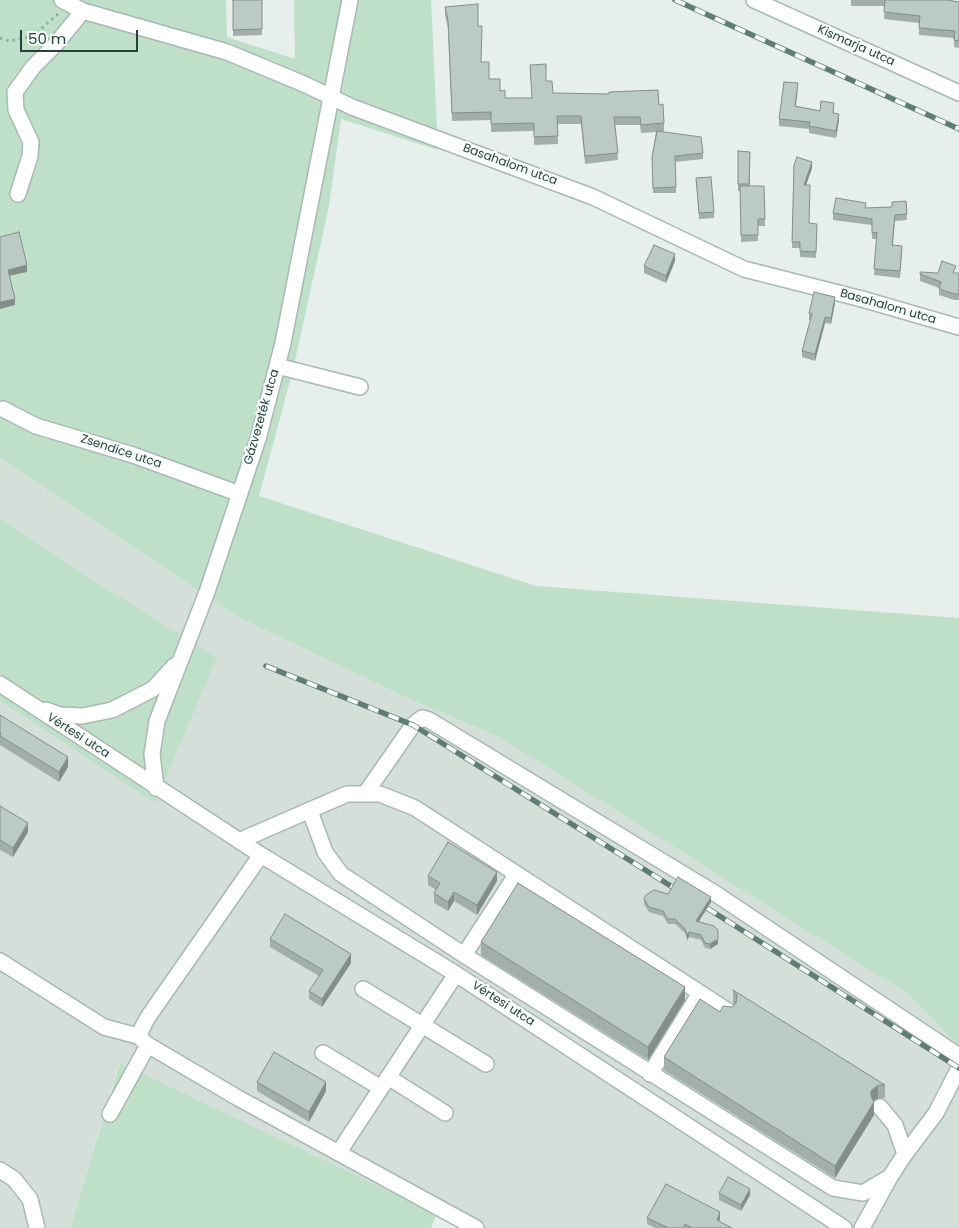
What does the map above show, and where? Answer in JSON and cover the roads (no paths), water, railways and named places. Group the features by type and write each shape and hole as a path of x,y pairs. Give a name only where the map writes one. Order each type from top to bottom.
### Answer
{"street":[{"name":"Gázvezeték utca","path":"30,705 60,715 82,716 112,710 152,689 179,661 207,592 240,494 258,438 277,366 332,98 350,0"},
{"name":"Kismarja utca","path":"754,0 959,93"},
{"name":"Basahalom utca","path":"64,2 83,11 227,52 352,107 593,197 744,269 862,298 959,327"},
{"path":"18,194 30,156 30,142 16,110 15,92 33,67 56,45 83,11"},
{"path":"277,366 360,387"},
{"name":"Zsendice utca","path":"3,409 36,426 133,455 240,494"},
{"path":"156,788 152,754 157,721 179,661"},
{"name":"Vértesi utca","path":"0,684 261,855 456,974 844,1228"},
{"path":"365,794 413,724 422,718 429,720 716,894 959,1056"},
{"path":"239,841 347,794 380,794 414,808 728,1011"},
{"path":"310,811 325,852 341,874 650,1074 833,1188 869,1198"},
{"path":"110,1114 143,1040 148,1017 261,855"},
{"path":"464,955 516,875"},
{"path":"0,961 104,1027 143,1040 338,1152 476,1228"},
{"path":"338,1152 456,974"},
{"path":"363,988 486,1064"},
{"path":"650,1074 700,993"},
{"path":"323,1053 445,1113"},
{"path":"862,1228 869,1198 890,1177 924,1127 936,1113 959,1068"},
{"path":"880,1107 895,1125 905,1154"},
{"path":"895,1125 924,1127"},
{"path":"0,1170 14,1179 30,1199 37,1228"}],"railway":[{"path":"675,0 959,129"},
{"path":"266,666 413,725 674,888"},
{"path":"707,908 959,1068"}]}
